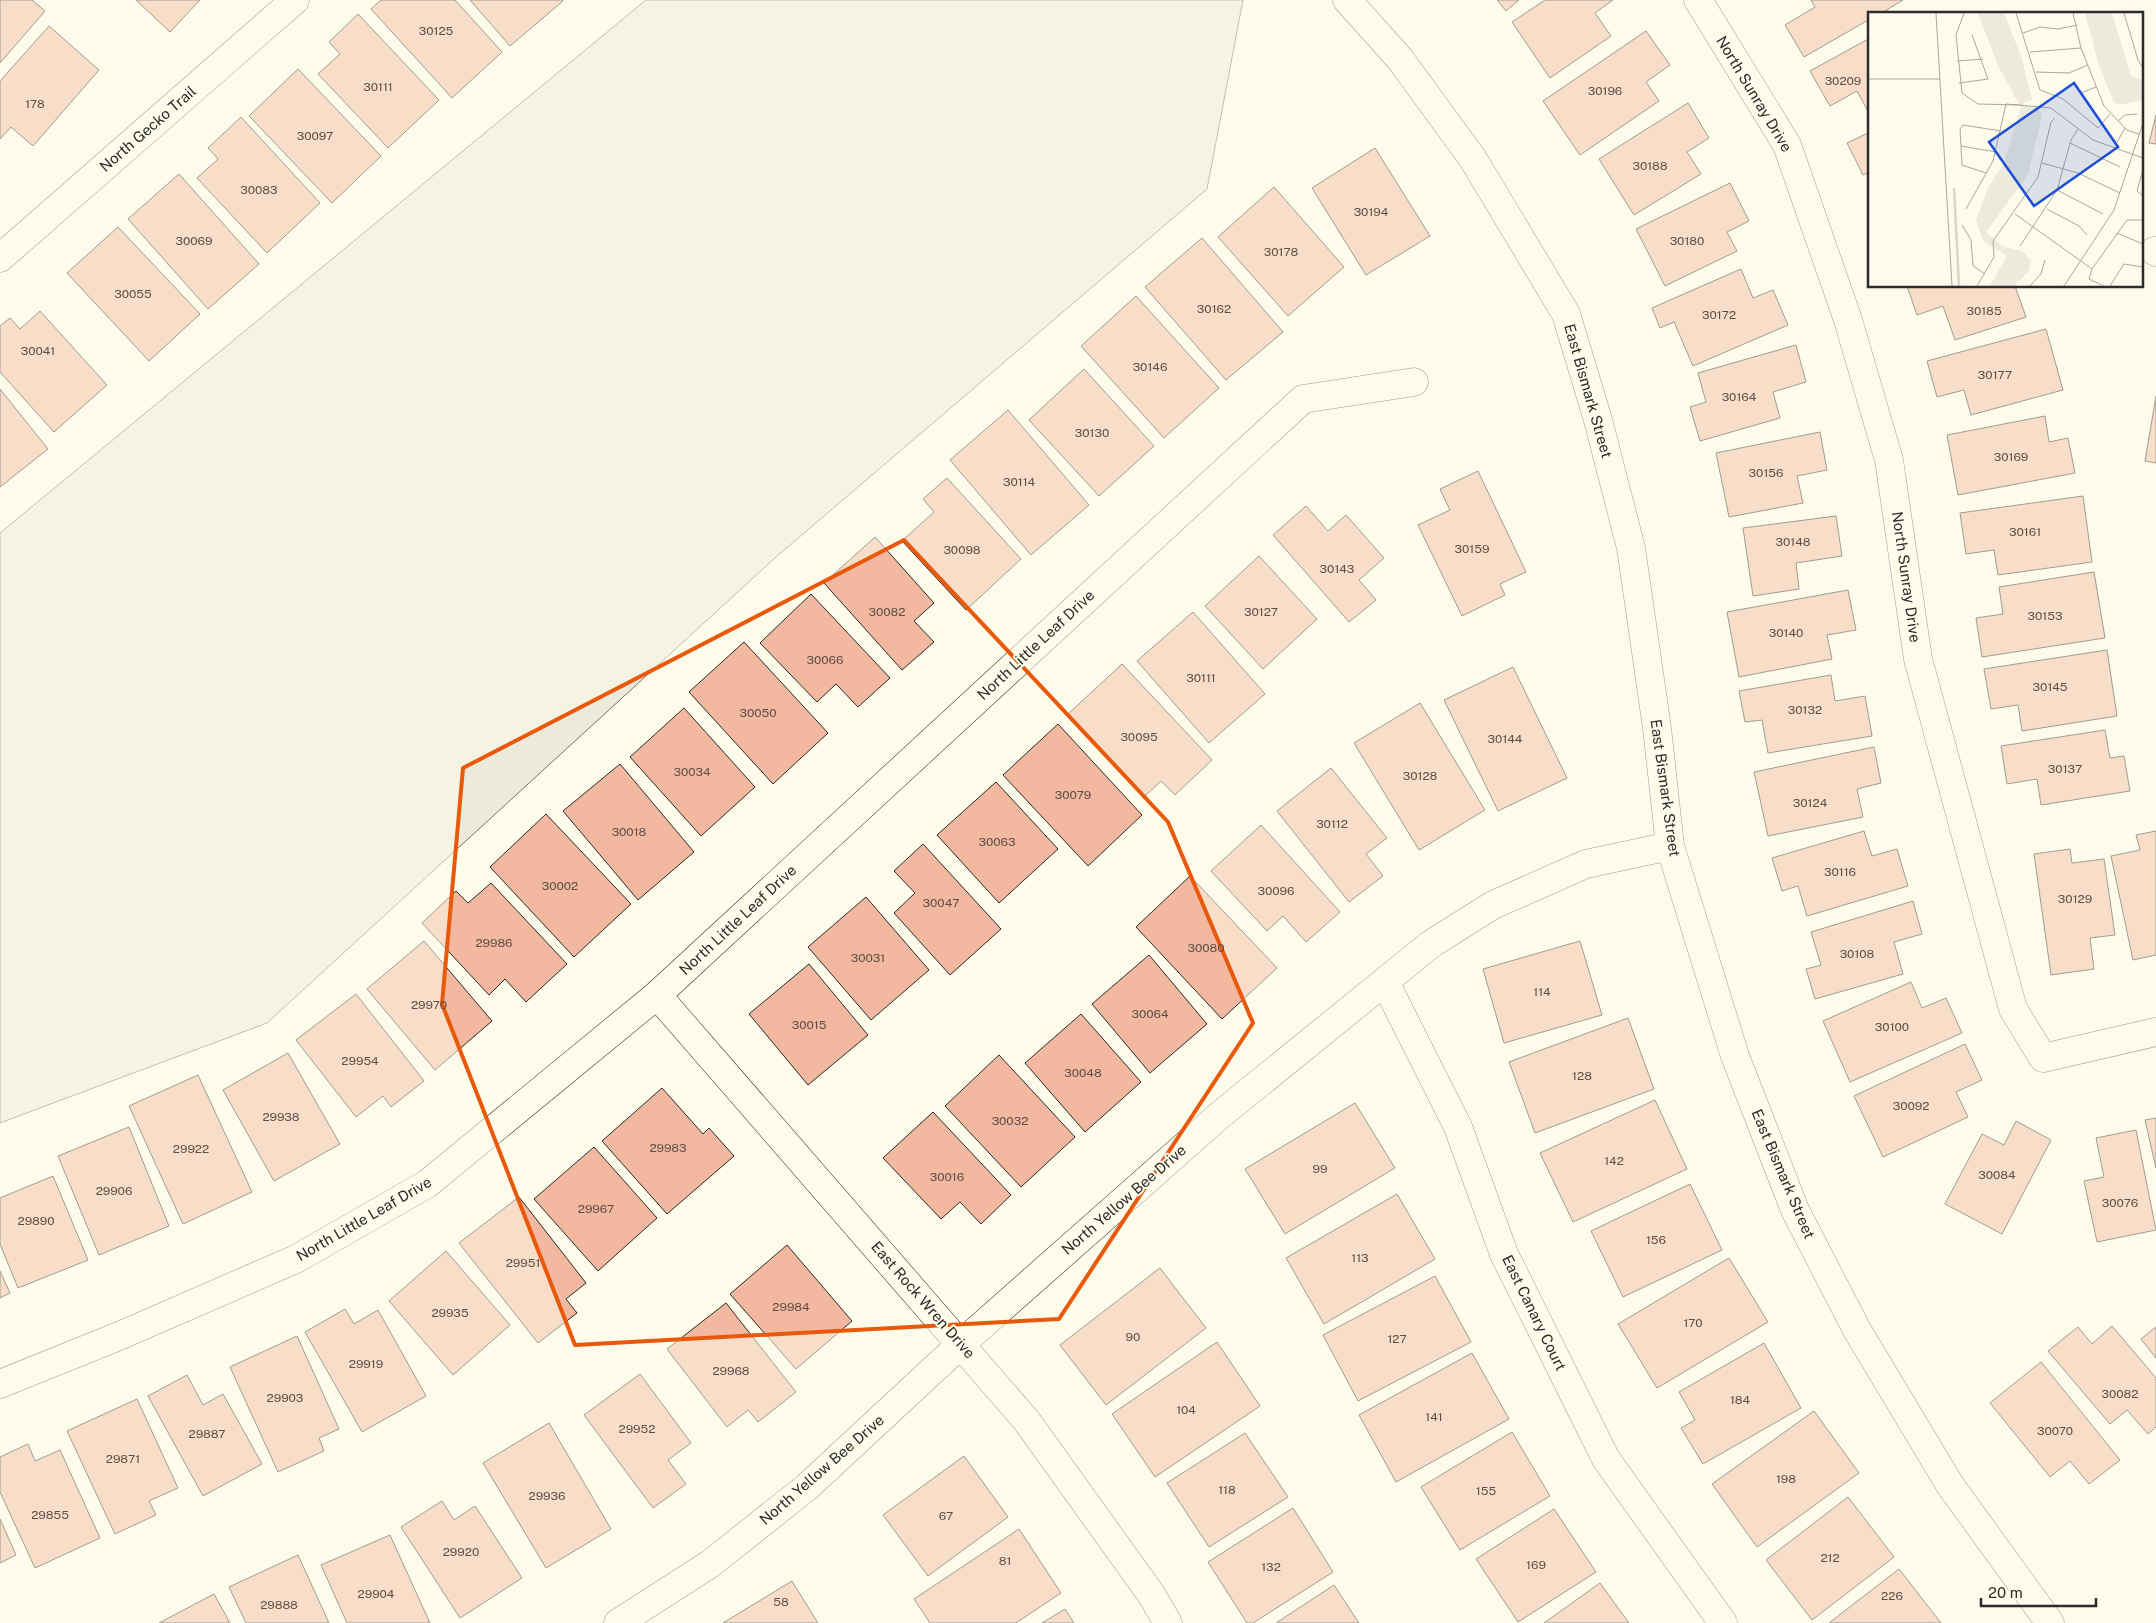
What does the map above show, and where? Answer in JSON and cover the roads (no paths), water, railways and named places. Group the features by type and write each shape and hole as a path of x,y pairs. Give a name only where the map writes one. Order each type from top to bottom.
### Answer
{"street":[{"name":"North Gecko Trail","path":"4,248 295,0"},
{"name":"East Bismark Street","path":"1347,0 1400,59 1473,159 1566,314 1598,420 1631,548 1657,728 1670,846 1735,1056 1795,1210 1856,1330 1950,1485 2050,1623"},
{"name":"North Sunray Drive","path":"1698,0 1788,144 1848,320 1889,460 1918,659 2013,1009 2043,1058 2156,1032"},
{"name":"North Little Leaf Drive","path":"0,1384 119,1336 296,1259 427,1184 658,995 1303,399 1414,382"},
{"name":"North Yellow Bee Drive","path":"618,1623 710,1564 807,1487 961,1344 1220,1115 1431,944 1493,905 1586,864 1670,846"},
{"name":"East Canary Court","path":"1385,982 1458,1127 1504,1254 1606,1459 1723,1623"},
{"name":"East Rock Wren Drive","path":"658,995 1026,1420 1151,1594 1168,1623"}]}
